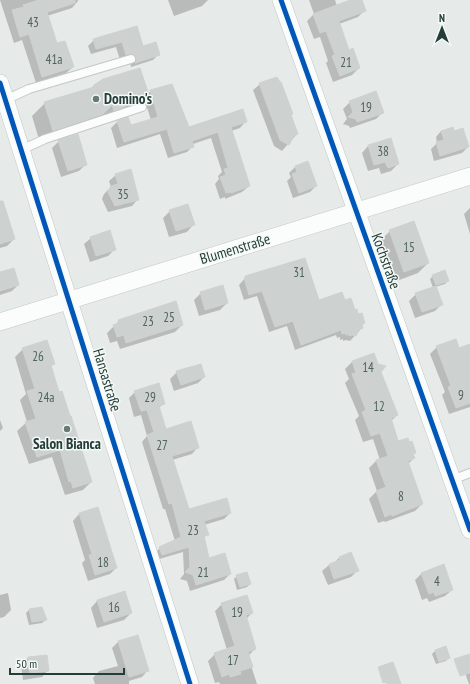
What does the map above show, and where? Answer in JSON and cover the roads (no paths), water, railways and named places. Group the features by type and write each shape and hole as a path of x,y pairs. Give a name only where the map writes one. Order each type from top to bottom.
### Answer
{"street":[{"name":"Kochstraße","path":"281,0 470,530"},
{"name":"Hansastraße","path":"0,82 190,684"},
{"name":"Blumenstraße","path":"0,322 470,176"}],"lane":[{"path":"5,100 29,89 131,59"},
{"path":"21,150 46,139 142,107"},
{"path":"452,480 470,473"}],"place":[{"name":"Domino's","path":"96,99"},
{"name":"Salon Bianca","path":"67,429"}]}
